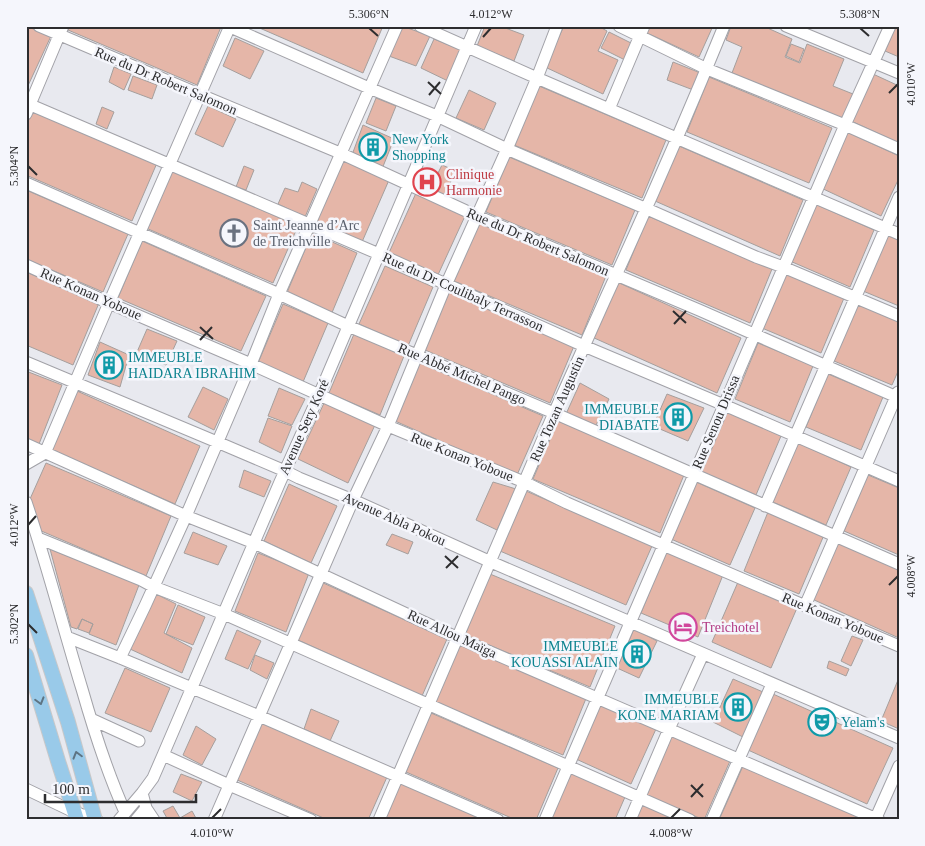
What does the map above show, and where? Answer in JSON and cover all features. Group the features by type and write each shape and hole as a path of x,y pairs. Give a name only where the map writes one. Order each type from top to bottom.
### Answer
{"main road":[{"path":"26,593 68,722 96,820"},
{"path":"27,662 76,816"}],"street":[{"name":"Rue du Dr Robert Salomon","path":"39,26 61,31 201,96 340,153 477,216 898,395"},
{"path":"120,658 186,516 279,294 397,26"},
{"path":"420,26 899,234"},
{"name":"Avenue Sery Koré","path":"122,816 142,793 163,755 476,26"},
{"path":"214,820 353,500 388,426 446,285 537,78 557,26"},
{"path":"619,26 642,31 707,69 899,149"},
{"name":"Rue Tozan Augustin","path":"379,820 524,482 646,209 724,26"},
{"path":"786,26 899,73"},
{"name":"Rue Senou Drissa","path":"545,820 845,125 890,26"},
{"path":"26,464 45,453 109,302 201,96 229,27 437,116 506,149 756,257 899,316"},
{"path":"28,107 61,31"},
{"path":"609,109 642,31"},
{"name":"Rue du Dr Coulibaly Terrasson","path":"28,107 170,164 899,482"},
{"name":"Rue Abbé Michel Pango","path":"26,183 348,326 554,413 899,564"},
{"path":"766,506 899,197"},
{"name":"Rue Konan Yoboue","path":"26,265 388,426 524,482 663,546 899,646"},
{"name":"Avenue Abla Pokou","path":"26,362 353,500 491,562 899,738"},
{"path":"806,606 898,395"},
{"name":"Rue Allou Maïga","path":"26,444 186,516 254,543 458,638 877,819"},
{"path":"26,502 122,816"},
{"path":"38,538 224,614 690,820"},
{"path":"67,637 259,716 498,820"},
{"path":"630,820 703,654"},
{"path":"712,820 772,684"},
{"path":"91,719 139,741"},
{"path":"163,755 310,820"},
{"path":"877,819 899,766"},
{"path":"26,789 76,816 96,820"},
{"path":"142,793 146,808 154,820"},
{"path":"136,820 146,808"}],"building":[{"path":"26,26 51,36 26,90"},
{"path":"69,26 221,27 197,85 68,30"},
{"path":"255,26 383,26 363,73"},
{"path":"402,26 430,36 416,66 389,56"},
{"path":"485,26 500,26 524,35 514,61 477,46"},
{"path":"564,26 598,26 607,31 598,51 618,60 603,94 545,67"},
{"path":"648,26 713,26 699,57 645,32"},
{"path":"731,26 763,26 792,39 785,57 800,63 807,44 844,59 833,86 853,94 843,119 732,73 742,47 726,40"},
{"path":"896,26 899,26 899,57 885,51"},
{"path":"609,32 635,45 627,61 601,48"},
{"path":"235,38 264,51 250,79 223,66"},
{"path":"434,39 461,50 448,81 421,68"},
{"path":"791,44 804,49 799,62 786,56"},
{"path":"673,62 703,74 696,91 667,80"},
{"path":"114,67 131,74 124,90 109,82"},
{"path":"873,74 899,86 899,143 851,121"},
{"path":"133,76 157,85 152,99 128,90"},
{"path":"709,77 832,128 809,183 687,132"},
{"path":"539,86 666,140 642,198 514,145"},
{"path":"469,90 496,103 484,130 456,118"},
{"path":"376,98 396,106 386,131 366,123"},
{"path":"208,106 236,119 223,147 195,134"},
{"path":"102,107 114,112 107,129 96,124"},
{"path":"33,110 157,163 132,221 26,175 26,126"},
{"name":"New York Shopping","path":"363,125 394,139 382,169 352,155"},
{"path":"845,131 899,156 899,178 881,216 819,187"},
{"path":"679,146 803,200 780,256 655,201"},
{"path":"509,157 635,210 612,265 486,212"},
{"path":"343,160 389,180 362,242 316,222"},
{"path":"442,165 456,171 444,195 430,189"},
{"path":"244,166 254,170 246,190 236,187"},
{"path":"171,170 298,226 273,283 146,228"},
{"path":"302,182 317,189 305,217 278,204 285,188 298,192"},
{"path":"26,190 128,234 103,292 26,259"},
{"path":"416,193 465,216 437,277 388,255"},
{"path":"815,204 874,230 850,287 790,261"},
{"path":"648,216 772,269 750,323 626,270"},
{"path":"479,223 606,276 582,335 454,281"},
{"path":"312,233 357,253 331,315 286,295"},
{"path":"886,235 899,240 899,306 863,291"},
{"path":"142,241 266,296 241,351 118,298"},
{"path":"385,266 433,287 408,346 359,324"},
{"path":"26,272 99,303 73,365 26,345"},
{"path":"785,273 844,298 821,353 762,328"},
{"path":"617,282 741,338 717,393 592,337"},
{"path":"449,292 574,346 550,403 425,350"},
{"path":"283,304 328,323 303,382 258,363"},
{"path":"857,304 899,322 899,369 892,385 834,361"},
{"path":"147,329 177,341 166,365 137,352"},
{"path":"354,334 404,356 380,415 329,393"},
{"name":"IMMEUBLE HAIDARA IBRAHIM","path":"100,342 129,355 120,387 88,375"},
{"path":"758,343 813,366 790,422 735,399"},
{"path":"420,363 543,416 517,475 395,421"},
{"path":"26,371 62,385 39,444 26,439"},
{"path":"828,374 883,397 861,450 806,427"},
{"path":"580,383 609,399 595,427 566,414"},
{"path":"203,387 228,399 214,430 188,417"},
{"path":"279,388 305,399 292,425 268,416"},
{"path":"77,391 200,446 175,504 52,450"},
{"name":"IMMEUBLE DIABATE","path":"667,394 704,408 688,441 653,426"},
{"path":"325,401 375,425 348,483 298,459"},
{"path":"725,411 781,436 756,495 700,471"},
{"path":"268,418 292,426 281,453 259,442"},
{"path":"558,421 684,475 660,533 533,479"},
{"path":"798,443 851,467 826,525 773,502"},
{"path":"46,463 171,516 146,576 39,530 30,499"},
{"path":"244,470 271,481 264,497 239,487"},
{"path":"868,475 899,488 899,555 844,531"},
{"path":"493,482 516,489 497,530 476,520"},
{"path":"696,482 755,508 730,565 671,539"},
{"path":"289,484 337,506 311,563 264,541"},
{"path":"526,491 652,546 626,605 500,551"},
{"path":"768,512 824,535 799,594 744,571"},
{"path":"193,532 227,546 218,565 184,553"},
{"path":"392,534 413,542 408,554 386,545"},
{"path":"837,542 899,570 899,638 812,599"},
{"path":"50,549 139,585 116,645 89,634 93,624 82,619 77,629 71,627"},
{"path":"666,551 723,575 698,637 641,613"},
{"path":"258,553 309,573 286,632 235,611"},
{"path":"490,574 615,626 590,687 465,635"},
{"path":"321,582 447,639 422,696 296,639"},
{"path":"738,582 797,608 771,668 712,642"},
{"path":"154,593 176,604 164,633 192,648 182,673 130,649"},
{"path":"178,605 205,617 193,645 166,634"},
{"path":"82,619 93,624 89,633 78,629"},
{"name":"IMMEUBLE KOUASSI ALAIN","path":"634,629 657,641 639,678 617,668"},
{"path":"237,630 261,641 248,669 225,659"},
{"path":"852,636 863,640 851,666 841,661"},
{"path":"460,643 587,696 563,755 435,702"},
{"path":"255,655 274,663 267,679 250,670"},
{"path":"829,661 849,669 846,676 827,668"},
{"path":"125,668 170,688 151,732 105,713"},
{"name":"IMMEUBLE KONE MARIAM","path":"733,679 763,692 743,737 713,722"},
{"path":"899,680 899,729 881,721"},
{"path":"773,694 893,748 867,804 748,750"},
{"path":"601,704 656,729 631,784 576,759"},
{"path":"311,709 339,721 330,741 304,729"},
{"path":"431,713 558,768 536,820 516,820 406,772"},
{"path":"260,721 387,777 368,820 328,820 235,779"},
{"path":"196,726 216,739 202,765 183,755"},
{"path":"672,735 730,761 704,820 645,795"},
{"path":"743,766 863,818 862,820 719,820"},
{"path":"570,773 625,797 615,820 549,820"},
{"path":"181,774 202,782 192,801 173,792"},
{"path":"401,782 487,820 385,820"},
{"path":"641,804 676,820 634,820"},
{"path":"173,806 180,818 168,820 163,811"},
{"path":"192,811 197,820 177,820 180,818"}],"place":[{"name":"New York Shopping","path":"373,147"},
{"name":"Clinique Harmonie","path":"427,182"},
{"name":"Saint Jeanne d’Arc de Treichville","path":"234,233"},
{"name":"IMMEUBLE HAIDARA IBRAHIM","path":"109,365"},
{"name":"IMMEUBLE DIABATE","path":"678,417"},
{"name":"Treichotel","path":"683,627"},
{"name":"IMMEUBLE KOUASSI ALAIN","path":"637,654"},
{"name":"IMMEUBLE KONE MARIAM","path":"738,707"},
{"name":"Yelam's","path":"822,722"}]}
